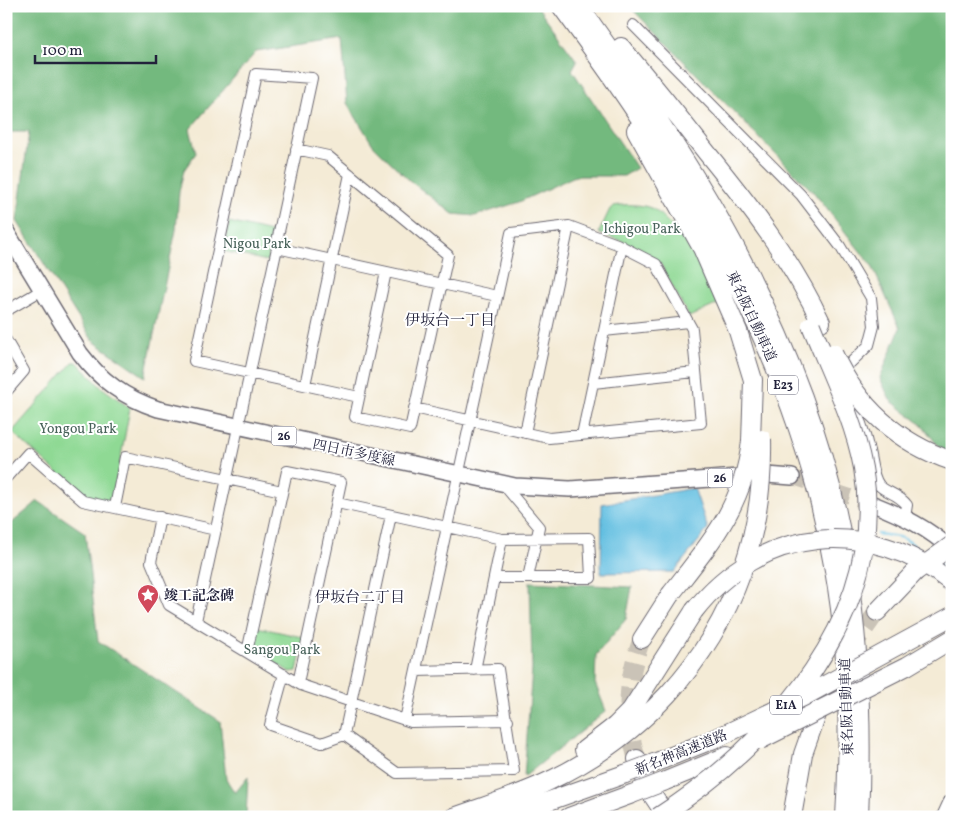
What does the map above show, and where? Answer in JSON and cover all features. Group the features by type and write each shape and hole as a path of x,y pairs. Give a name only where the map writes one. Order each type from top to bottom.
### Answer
{"highway":[{"path":"586,6 731,183 798,276 851,424 863,469 867,514 866,535 856,583 846,609 825,650 774,720 717,775 658,817"},
{"path":"567,7 702,248 738,331 753,380 761,418 757,440 731,511 708,546 670,595 642,639"},
{"name":"東名阪自動車道","path":"567,7 686,188 752,310 782,380 812,472 834,570 844,638 848,701 845,817"},
{"name":"東名阪自動車道","path":"567,7 660,122 732,241 762,301 788,362 814,432 835,505 847,564 855,628 861,696 859,817"},
{"path":"816,324 859,398 871,412 885,425 918,448 952,461"},
{"path":"454,817 552,780 589,760 627,734 651,712 680,680 708,642 730,602 742,572 754,531 761,491 757,440"},
{"path":"510,797 569,761 615,726 631,710 694,611 711,590 739,567 776,549 816,540 851,539 884,545 921,560 952,583"},
{"path":"877,612 915,572 952,545"},
{"name":"新名神高速道路","path":"504,817 625,774 719,737 852,671 952,616"},
{"name":"新名神高速道路","path":"569,817 727,756 795,724 952,639"},
{"path":"792,817 803,754 821,702"},
{"path":"637,759 652,793 667,817"},
{"path":"946,817 952,804"}],"main road":[{"name":"四日市多度線","path":"6,231 80,353 92,369 113,387 136,401 158,409 505,484 570,489 767,475 792,477"},
{"path":"873,504 905,517 933,532 952,550"}],"street":[{"path":"633,25 801,195 840,246 871,298 874,326 869,345 844,369 841,381 857,412 869,450 875,478 880,488 900,496 907,505 905,517"},
{"path":"196,621 239,426 250,374 277,248 296,149 312,78 256,74 194,361 250,374 359,397"},
{"path":"296,149 328,156 448,255 410,429 355,417 386,272"},
{"path":"305,385 350,174"},
{"path":"405,720 469,421 511,233 570,226 622,246 656,264 692,329 701,423 549,438 469,421 414,408"},
{"path":"525,433 570,226"},
{"path":"582,435 622,246"},
{"path":"277,248 497,296"},
{"path":"6,311 42,290"},
{"path":"604,331 688,322"},
{"path":"6,340 24,371 6,392"},
{"path":"593,383 695,372"},
{"path":"6,478 28,453 83,501 216,530"},
{"path":"115,507 125,457 282,491"},
{"path":"247,652 286,471 341,482 298,683"},
{"path":"505,484 539,527 528,578"},
{"path":"337,503 502,539 589,538 591,578 494,578"},
{"path":"344,735 391,515"},
{"path":"160,517 151,562 169,605 298,683 405,720 508,720"},
{"path":"475,670 502,539"},
{"path":"344,735 396,773 514,771 508,720 498,669 416,671"},
{"path":"284,674 270,725 322,744 344,735"}],"green space":[{"path":"6,6 537,6 577,61 572,70 637,168 624,176 575,176 519,202 475,216 453,214 409,180 373,145 347,103 342,39 256,52 190,129 196,153 184,170 179,192 176,230 145,377 93,341 17,221 29,132 6,132"},
{"path":"629,6 952,6 952,464 922,425 890,400 880,378 900,328 872,266 815,194"},
{"name":"Ichigou Park","path":"632,205 651,208 671,225 684,229 718,304 689,317 660,263 625,242 600,234 599,232 610,209 614,206"},
{"name":"Nigou Park","path":"229,222 275,233 267,261 223,251"},
{"name":"Yongou Park","path":"73,362 77,362 101,387 130,408 113,500 108,502 84,497 12,432"},
{"path":"38,501 85,533 98,641 220,721 226,779 235,793 248,777 246,817 6,817 6,528"},
{"path":"530,582 632,587 626,619 596,655 595,683 606,711 524,777 532,669"},
{"name":"Sangou Park","path":"257,627 302,637 304,640 297,671 290,672 257,652 253,643"}],"water":[{"path":"694,488 708,529 674,572 601,573 602,504"}],"waterway":[{"path":"877,534 908,541 924,555"},
{"path":"939,564 952,570"}],"tunnel":[{"path":"792,477 873,504"},
{"path":"850,650 877,612"},
{"path":"637,759 630,728 629,699 633,669 642,639"}],"place":[{"name":"竣工記念碑","path":"148,614"}],"district":[{"name":"伊坂台一丁目","path":"450,320"},
{"name":"伊坂台二丁目","path":"360,597"}]}
